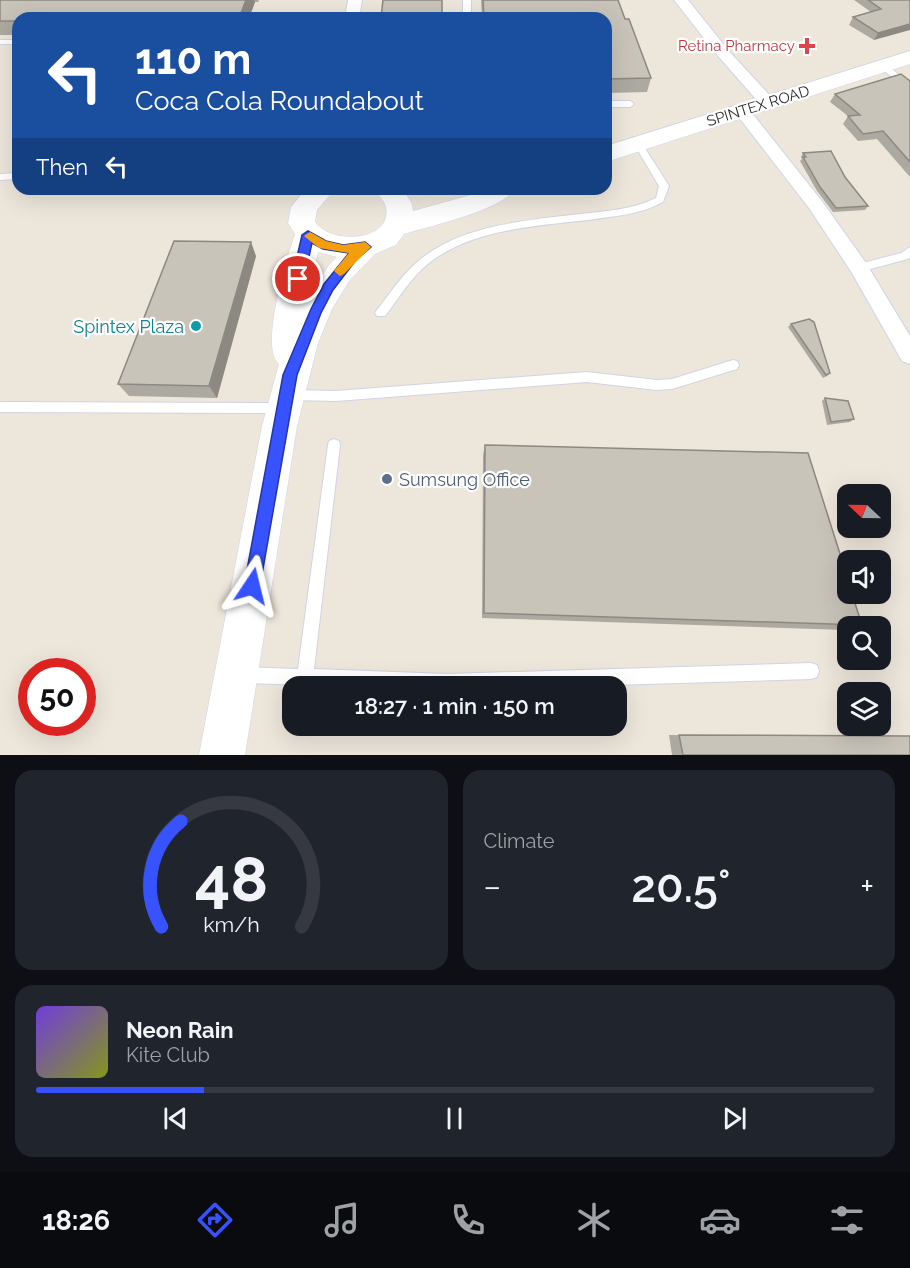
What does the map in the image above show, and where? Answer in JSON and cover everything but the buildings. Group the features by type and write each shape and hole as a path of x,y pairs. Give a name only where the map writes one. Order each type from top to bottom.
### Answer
{"main road":[{"name":"SPINTEX ROAD","path":"612,152 901,62"},
{"path":"313,195 303,209 302,223 308,235 323,245 343,249 365,247"},
{"path":"222,755 287,393 315,313 328,287 352,256 388,235 396,226 401,213 398,201 393,195"},
{"path":"408,195 432,195"},
{"path":"396,226 483,200 492,195"},
{"path":"287,393 288,322 308,235"}],"street":[{"path":"681,0 723,53 768,103"},
{"path":"742,111 815,204 859,268 910,355"}],"lane":[{"path":"901,62 910,88"},
{"path":"612,104 630,104"},
{"path":"381,313 413,272 428,259 450,246 512,228 614,213 651,205 660,200 664,186 638,144"},
{"path":"859,268 904,256 910,250"},
{"path":"0,407 287,393 336,396 587,377 657,385 672,384 733,365"},
{"path":"305,676 334,445"},
{"path":"627,677 811,671"},
{"path":"236,674 282,676"}],"slow traffic":[{"path":"310,236 323,245 343,249 365,247 352,256 340,271"}],"place":[{"name":"Retina Pharmacy","path":"807,46"},
{"name":"Spintex Plaza","path":"196,326"},
{"name":"Sumsung Office","path":"387,479"}],"route":[{"path":"252,586 290,375 328,287 352,256 365,247 343,249 323,245 308,235 298,279"}]}
